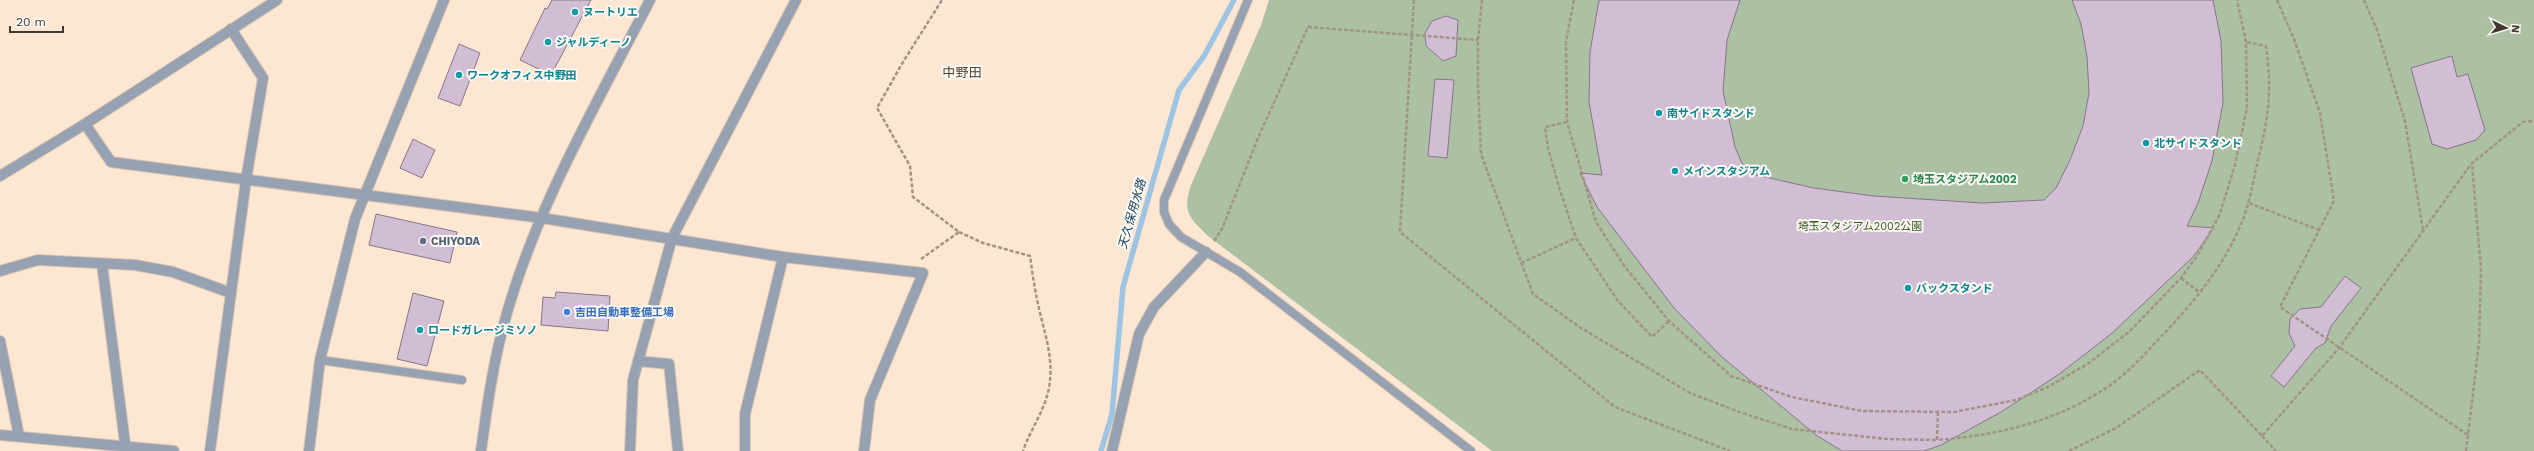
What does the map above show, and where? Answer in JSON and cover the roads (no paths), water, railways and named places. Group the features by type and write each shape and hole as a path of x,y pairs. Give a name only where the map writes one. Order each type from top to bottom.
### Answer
{"street":[{"path":"0,176 85,124 277,0"},
{"path":"309,451 320,360 355,219 444,0"},
{"path":"481,451 493,373 505,320 542,218 575,144 650,0"},
{"path":"630,451 633,380 672,238 796,0"},
{"path":"210,451 246,180 263,78 232,29"},
{"path":"85,124 111,162 542,218 783,257 923,273 870,400 864,451"},
{"path":"1112,451 1139,334 1154,307 1206,252"},
{"path":"745,451 745,414 783,257"},
{"path":"0,271 38,260 159,268 232,293"},
{"path":"102,264 125,449"},
{"path":"0,341 20,436"},
{"path":"638,361 669,364 678,451"},
{"path":"0,435 20,436 125,449 174,451"}],"lane":[{"path":"1248,0 1164,200 1164,212 1169,224 1181,237 1240,272 1471,451"},
{"path":"320,360 462,380"}],"waterway":[{"name":"天久保用水路","path":"1101,451 1112,414 1123,287 1179,90 1204,56 1234,0"}],"place":[{"name":"ヌートリエ","path":"575,12"},
{"name":"ジャルディーノ","path":"548,42"},
{"name":"ワークオフィス中野田","path":"459,75"},
{"name":"南サイドスタンド","path":"1659,113"},
{"name":"北サイドスタンド","path":"2146,143"},
{"name":"メインスタジアム","path":"1675,171"},
{"name":"埼玉スタジアム2002","path":"1905,179"},
{"name":"CHIYODA","path":"423,241"},
{"name":"バックスタンド","path":"1908,288"},
{"name":"吉田自動車整備工場","path":"567,312"},
{"name":"ロードガレージミソノ","path":"420,330"}],"district":[{"name":"中野田","path":"962,72"}],"park label":[{"name":"埼玉スタジアム2002公園","path":"1860,226"}]}
